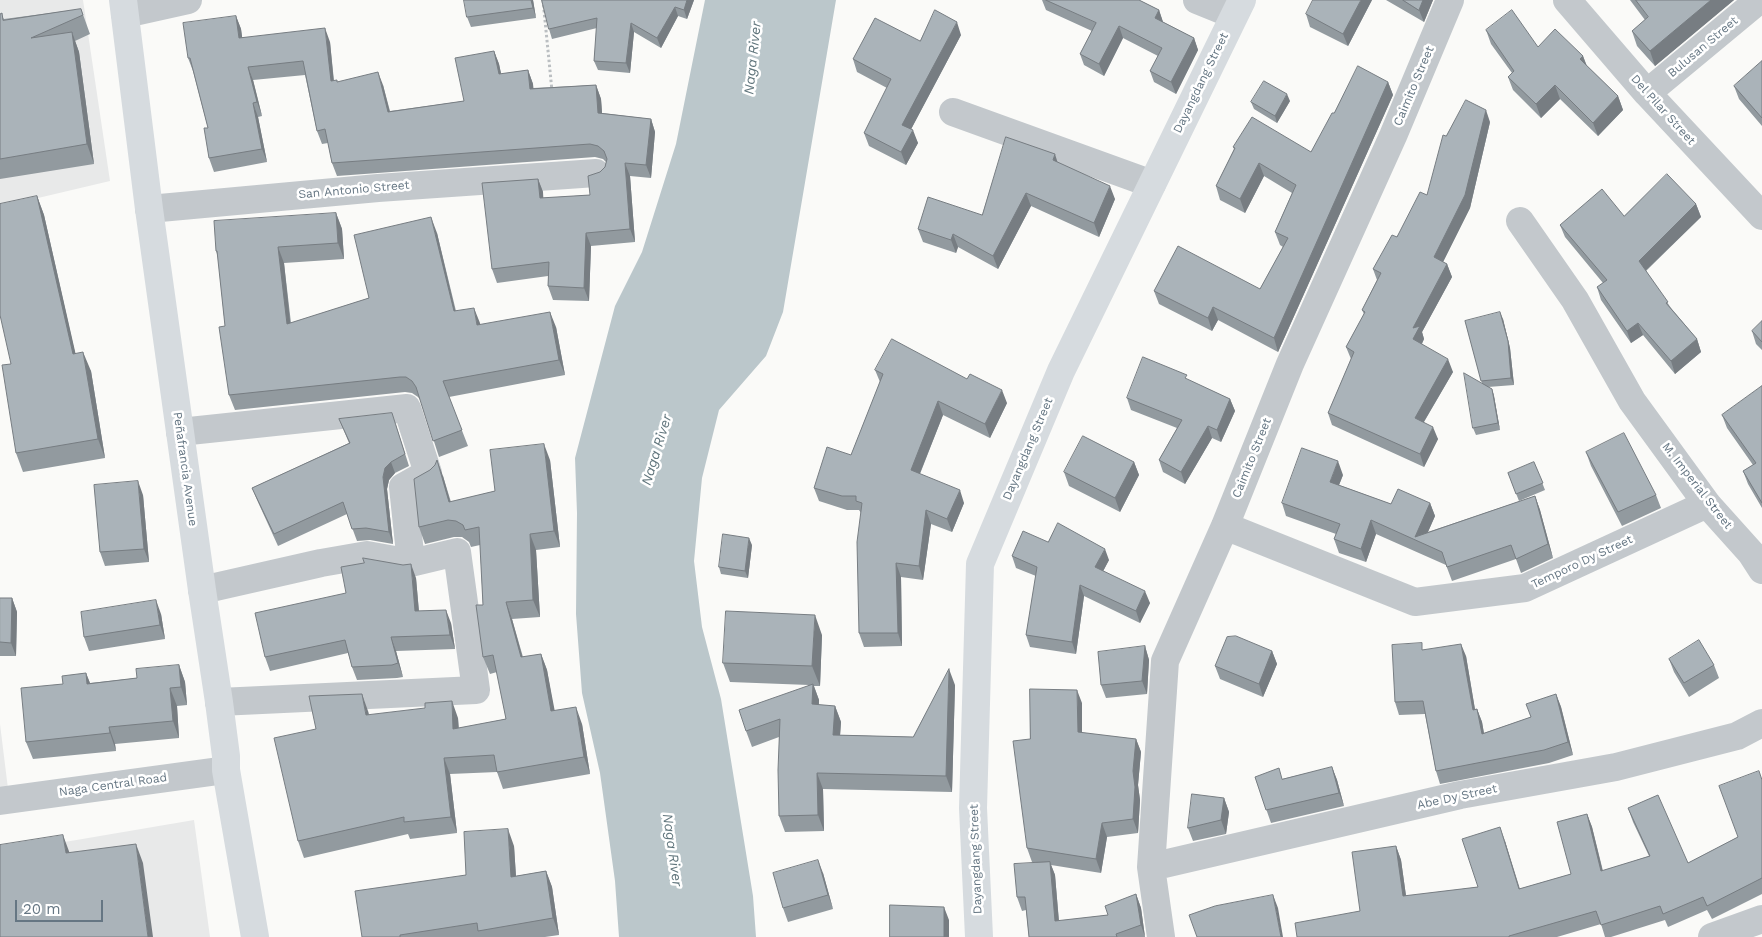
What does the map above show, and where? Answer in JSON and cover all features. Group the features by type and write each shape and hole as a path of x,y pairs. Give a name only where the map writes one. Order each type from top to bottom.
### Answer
{"main road":[{"name":"Peñafrancia Avenue","path":"124,7 149,209 219,702 226,770 255,937"},
{"name":"Dayangdang Street","path":"979,937 973,808 980,564 1061,371 1238,7"}],"street":[{"path":"124,7 188,0"},
{"path":"1197,0 1238,7"},
{"name":"Caimito Street","path":"1161,937 1151,867 1165,660 1225,526 1290,364 1393,136 1450,0"},
{"name":"Del Pilar Street","path":"1567,0 1647,93 1762,216"},
{"name":"Bulusan Street","path":"1647,93 1759,0"},
{"path":"953,112 1152,184"},
{"name":"San Antonio Street","path":"149,209 378,188 596,173"},
{"name":"M. Imperial Street","path":"1520,221 1575,300 1632,401 1708,504 1751,552 1762,570"},
{"path":"180,432 407,408 428,473 403,487 411,563"},
{"name":"Temporo Dy Street","path":"1225,526 1415,602 1526,588 1708,504"},
{"path":"202,590 321,563 367,555 411,563 457,552 476,690 219,702"},
{"name":"Abe Dy Street","path":"1151,867 1460,795 1616,767 1737,736 1762,723"},
{"name":"Naga Central Road","path":"0,801 226,770"},
{"path":"1712,937 1762,919"}],"path":[{"path":"543,0 552,98"}],"shaded area":[{"path":"0,0 83,0 110,181 0,207"},
{"path":"0,724 9,797 0,799"},
{"path":"194,820 210,937 0,937 0,853"}],"water":[{"name":"Naga River","path":"705,0 836,0 783,312 766,356 719,410 702,478 694,561 702,627 721,699 753,896 756,937 619,937 615,881 600,773 582,693 576,614 577,513 575,458 615,306 642,252 676,144"}],"building":[{"path":"464,0 531,0 533,8 467,17"},
{"path":"542,0 687,0 684,10 675,7 657,38 631,23 626,63 594,61 597,18 549,29"},
{"path":"1046,0 1139,0 1159,10 1155,18 1194,38 1171,82 1150,71 1162,48 1119,26 1099,64 1080,54 1096,23"},
{"path":"1313,0 1361,0 1343,34 1306,14"},
{"path":"1403,0 1423,0 1419,10"},
{"path":"1636,0 1711,0 1650,51 1632,31 1648,17"},
{"path":"81,9 83,15 31,38 72,32 87,144 0,159 0,14 2,13 3,20"},
{"path":"935,10 957,22 902,125 913,130 901,152 864,133 891,79 853,59 875,18 920,41"},
{"path":"1512,10 1538,47 1555,29 1583,56 1580,59 1618,96 1593,123 1555,85 1536,104 1508,77 1514,71 1486,30"},
{"path":"236,16 239,38 325,28 331,81 337,80 337,82 378,72 388,112 464,101 455,58 494,51 499,74 528,70 530,89 596,85 598,113 651,119 646,165 625,163 630,229 586,233 584,288 548,286 549,262 492,269 482,183 538,179 540,198 590,195 588,176 600,172 605,167 607,159 604,151 598,146 590,144 332,163 325,129 317,131 303,61 248,67 257,102 253,103 262,149 209,158 204,128 208,128 190,58 188,58 183,23"},
{"path":"1762,61 1762,118 1734,86"},
{"path":"1358,66 1388,82 1274,338 1213,307 1208,318 1154,291 1178,246 1260,289 1288,238 1275,232 1296,185 1259,163 1240,199 1216,186 1235,148 1233,147 1252,117 1311,152"},
{"path":"1264,81 1287,94 1275,116 1251,102"},
{"path":"1466,100 1486,110 1465,195 1434,257 1447,264 1413,328 1420,326 1413,339 1448,359 1415,418 1433,427 1420,454 1328,413 1354,352 1346,347 1365,312 1362,310 1381,273 1373,269 1392,235 1397,237 1420,192 1427,195 1443,135 1446,136"},
{"path":"1006,137 1055,154 1053,160 1110,186 1094,223 1026,193 993,256 953,234 951,240 918,229 928,197 982,215"},
{"path":"1667,174 1696,204 1639,261 1668,302 1666,303 1697,339 1671,361 1638,323 1627,331 1597,287 1607,280 1560,225 1602,189 1624,216"},
{"path":"37,196 73,354 83,352 98,439 16,453 2,365 11,364 0,315 0,204"},
{"path":"336,213 338,243 278,247 287,324 369,298 354,235 431,217 454,311 474,308 477,325 550,312 559,360 443,381 462,430 433,441 416,387 406,377 229,395 219,327 225,326 214,221"},
{"path":"1500,312 1508,341 1511,378 1481,381 1465,321"},
{"path":"1762,321 1762,342 1752,331"},
{"path":"892,339 967,379 970,374 1002,390 985,424 938,401 911,470 960,490 947,519 926,510 919,566 896,563 898,633 859,633 857,542 862,503 856,501 856,496 842,496 814,488 827,447 851,455 883,374 875,370"},
{"path":"1143,357 1187,375 1185,378 1230,399 1217,430 1208,426 1181,472 1159,460 1182,420 1127,398"},
{"path":"1464,373 1492,389 1498,423 1473,428"},
{"path":"1762,386 1762,503 1743,471 1756,463 1722,415"},
{"path":"392,413 405,454 385,468 383,477 389,532 366,528 352,529 343,502 274,534 252,488 350,443 339,419"},
{"path":"1624,433 1656,495 1618,512 1586,452"},
{"path":"1083,436 1134,462 1115,498 1064,472"},
{"path":"544,444 554,531 530,534 533,600 506,602 521,657 541,654 551,711 576,707 584,757 497,772 494,755 444,758 451,817 404,822 404,817 298,841 274,738 316,729 309,696 362,694 366,715 425,708 425,703 452,701 453,729 506,719 493,655 483,657 476,605 483,605 479,527 465,530 463,525 456,521 448,520 419,527 414,479 430,470 437,460 449,502 495,491 490,450"},
{"path":"1302,448 1338,461 1330,482 1391,504 1398,489 1430,503 1415,537 1535,496 1548,544 1516,559 1511,545 1447,567 1442,552 1371,520 1361,549 1334,539 1340,524 1282,503"},
{"path":"1534,462 1543,483 1516,494 1508,473"},
{"path":"138,481 144,549 100,552 94,485"},
{"path":"1058,523 1105,549 1095,567 1145,591 1136,611 1080,585 1072,642 1026,635 1037,567 1012,556 1023,531 1048,542"},
{"path":"723,534 749,538 745,571 719,567"},
{"path":"363,558 403,565 411,564 415,611 446,610 450,635 391,637 398,663 392,665 352,667 345,640 265,657 255,613 346,593 341,567 364,563"},
{"path":"0,598 12,598 11,643 0,642"},
{"path":"156,600 160,625 84,637 81,612"},
{"path":"726,611 815,615 812,666 723,663"},
{"path":"1236,636 1272,651 1259,684 1215,666 1227,637"},
{"path":"1699,640 1714,665 1684,683 1669,659"},
{"path":"1422,643 1422,650 1461,644 1473,710 1477,709 1482,734 1531,717 1526,704 1556,694 1568,742 1544,750 1436,771 1423,701 1395,702 1392,645"},
{"path":"1145,646 1142,681 1101,685 1098,652"},
{"path":"179,665 181,687 170,688 173,721 109,727 110,733 26,742 21,688 63,684 62,676 86,673 87,684 137,678 136,669"},
{"path":"949,669 946,776 817,773 818,815 779,816 780,719 746,731 739,710 813,684 812,704 835,706 833,735 913,737"},
{"path":"1030,689 1077,690 1078,732 1136,739 1133,771 1135,787 1133,819 1102,823 1096,859 1027,848 1013,741 1030,739"},
{"path":"1332,767 1339,793 1266,810 1255,777 1279,768 1282,779"},
{"path":"1759,771 1762,780 1762,878 1707,906 1703,897 1663,914 1660,906 1601,925 1596,911 1509,937 1297,937 1295,923 1360,911 1352,852 1396,846 1403,896 1478,887 1462,839 1500,827 1519,889 1571,874 1557,822 1587,814 1601,871 1650,856 1628,808 1658,795 1688,863 1738,837 1719,786"},
{"path":"1192,794 1224,798 1221,820 1188,828"},
{"path":"508,829 511,877 546,871 553,918 478,931 477,923 400,935 400,937 362,937 355,891 466,875 464,832"},
{"path":"63,835 66,853 136,844 148,937 0,937 0,845"},
{"path":"818,860 828,895 783,908 773,873"},
{"path":"1050,862 1055,921 1108,915 1105,906 1136,894 1141,925 1116,934 1117,937 1029,937 1025,897 1017,897 1014,864"},
{"path":"1273,895 1281,937 1197,937 1189,915 1215,906"},
{"path":"890,905 944,907 944,937 890,937"}]}
